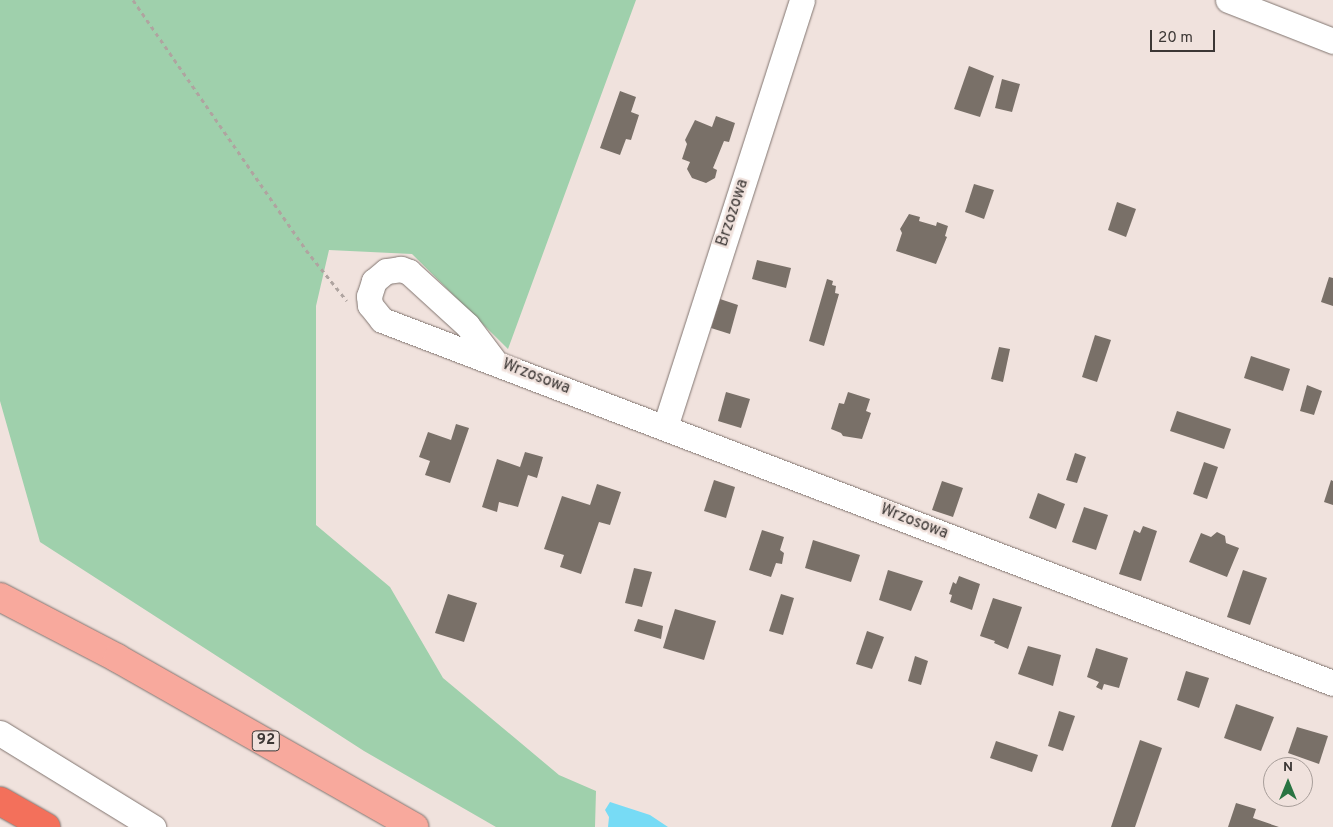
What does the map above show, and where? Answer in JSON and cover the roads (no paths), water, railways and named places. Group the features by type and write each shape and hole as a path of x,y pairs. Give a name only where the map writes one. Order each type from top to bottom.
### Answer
{"highway":[{"path":"0,801 46,827"}],"main road":[{"name":"92","path":"0,597 117,658 414,827"}],"street":[{"name":"Brzozowa","path":"665,427 802,0"},
{"path":"1228,0 1333,41"},
{"name":"Wrzosowa","path":"494,362 467,325 408,272 393,269 386,271 374,281 369,296 370,305 382,320 1333,683"},
{"path":"0,733 154,827"}],"water":[{"path":"610,802 650,815 668,827 608,827 609,817 605,810"}]}
